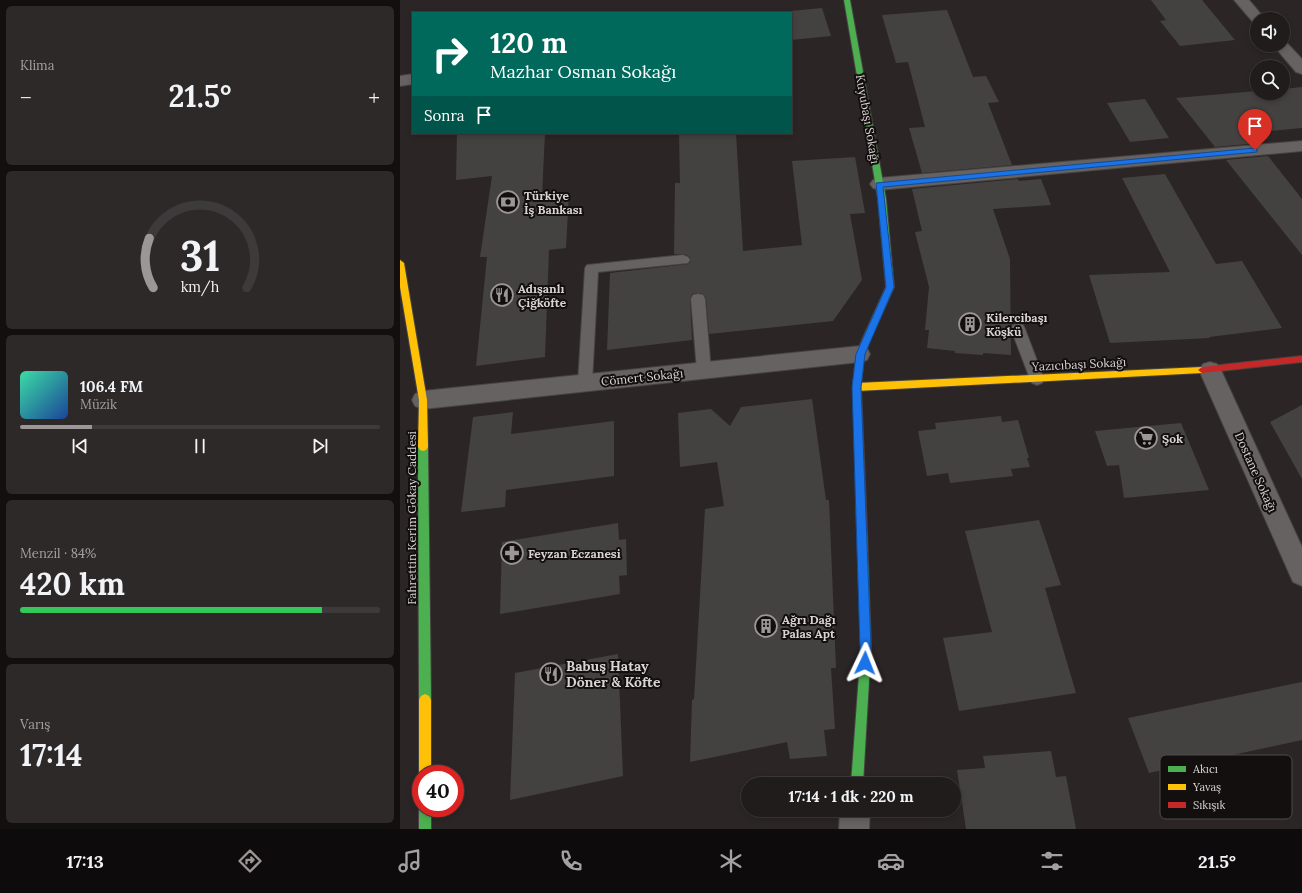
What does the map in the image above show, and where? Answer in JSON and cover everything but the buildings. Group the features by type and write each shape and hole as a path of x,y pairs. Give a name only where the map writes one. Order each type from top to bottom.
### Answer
{"street":[{"name":"Kuyubaşı Sokağı","path":"847,0 879,184 890,287 860,354 857,387 866,648 857,777"},
{"path":"1241,0 1252,12"},
{"path":"1286,52 1302,69"},
{"path":"400,81 412,79"},
{"path":"879,184 1302,146"},
{"name":"Fahrettin Kerim Gökay Caddesi","path":"400,263 423,400 425,765"},
{"name":"Cömert Sokağı","path":"423,400 860,354"},
{"name":"Yazıcıbaşı Sokağı","path":"857,387 1210,370 1302,359"},
{"name":"Dostane Sokağı","path":"1210,370 1302,574"},
{"path":"425,817 425,829"},
{"path":"854,829 855,817"}],"lane":[{"path":"585,383 592,268 683,260"},
{"path":"698,299 704,371"},
{"path":"1018,329 1037,379"}],"traffic: fast":[{"path":"847,0 882,199 890,287 866,340"},
{"path":"423,447 425,700"},
{"path":"857,777 866,647 862,532"},
{"path":"425,817 425,829"}],"traffic: slow":[{"path":"400,263 423,400 423,447"},
{"path":"857,387 1202,370"},
{"path":"425,700 425,765"}],"traffic: jam":[{"path":"862,532 857,387 860,354 866,340"},
{"path":"1202,370 1302,359"}],"place":[{"name":"Türkiye İş Bankası","path":"508,202"},
{"name":"Adışanlı Çiğköfte","path":"502,295"},
{"name":"Kilercibaşı Köşkü","path":"970,324"},
{"name":"Şok","path":"1146,438"},
{"name":"Feyzan Eczanesi","path":"512,553"},
{"name":"Ağrı Dağı Palas Apt","path":"766,626"},
{"name":"Babuş Hatay Döner & Köfte","path":"551,674"}],"route":[{"path":"865,663 866,648 857,387 860,354 890,287 882,199 879,184 1255,150"}]}
